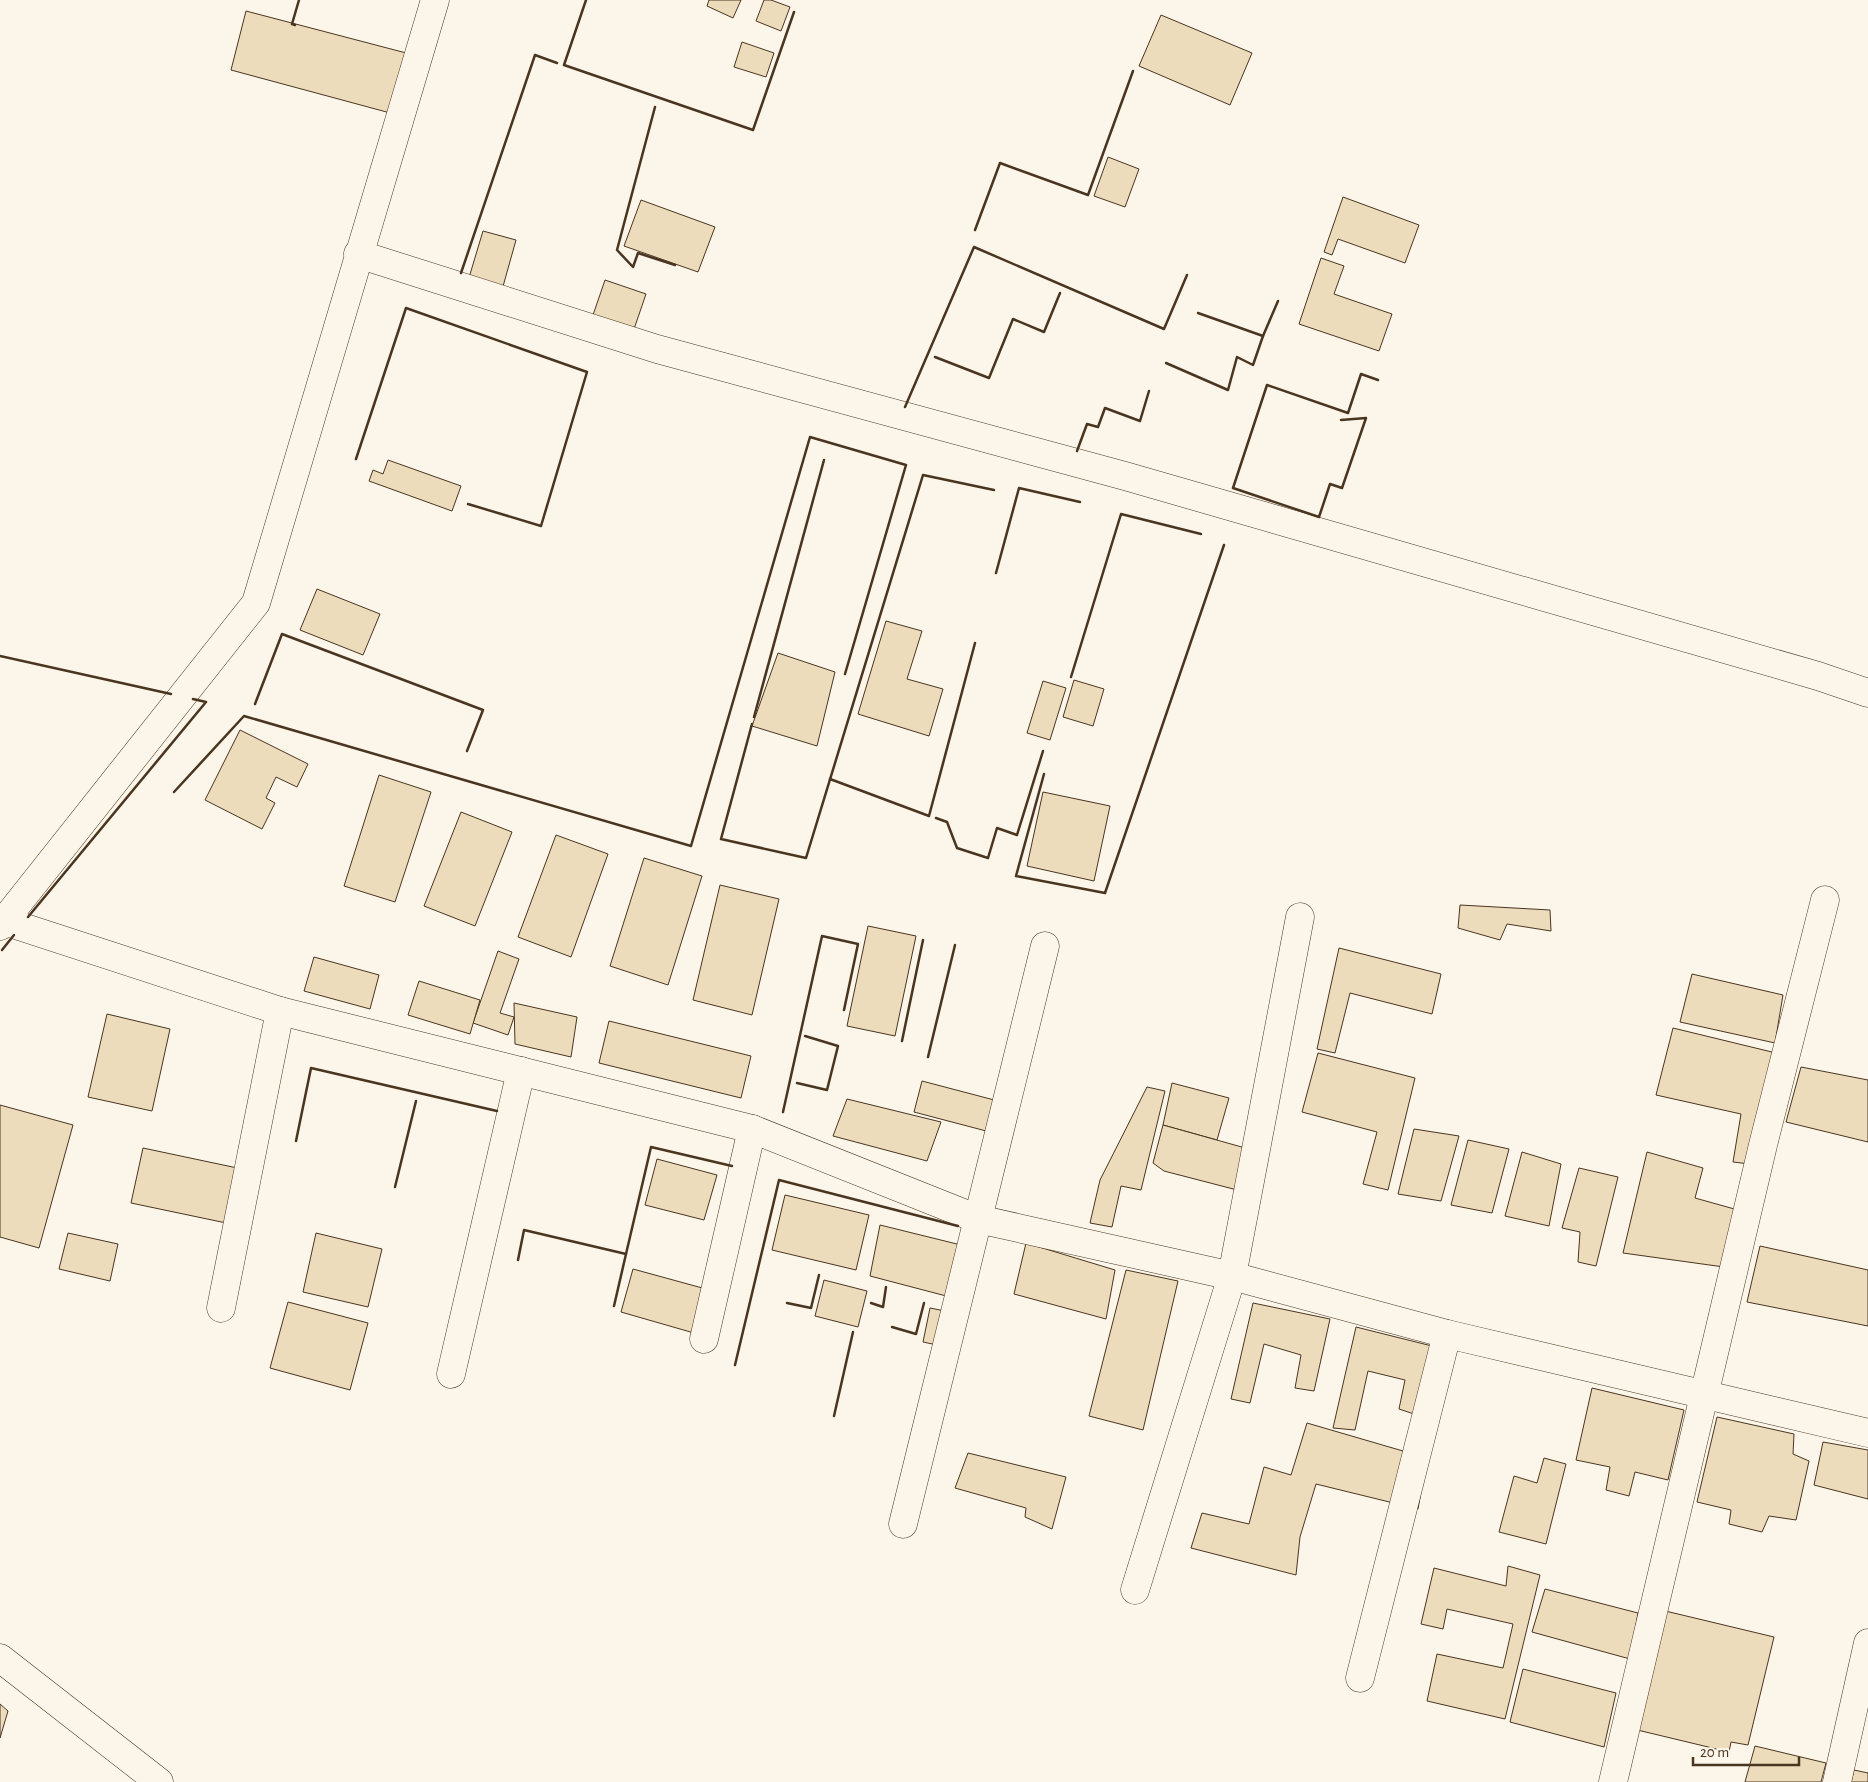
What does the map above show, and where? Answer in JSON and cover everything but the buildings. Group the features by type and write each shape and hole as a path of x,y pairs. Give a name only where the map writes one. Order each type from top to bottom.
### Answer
{"street":[{"path":"434,0 256,603 2,924 280,1011 752,1129 978,1219 1232,1276 1447,1334 1868,1433"},
{"path":"358,254 657,349 1125,476 1809,673 1868,693"},
{"path":"1613,1782 1704,1395 1824,900"},
{"path":"1135,1590 1232,1276 1300,917"},
{"path":"903,1524 1044,946"},
{"path":"221,1308 280,1011"},
{"path":"451,1374 521,1071"},
{"path":"704,1339 752,1129"},
{"path":"1360,1678 1447,1334"},
{"path":"1837,1782 1868,1643"},
{"path":"0,1658 159,1782"}],"wall":[{"path":"295,25 292,24 299,0"},
{"path":"586,0 564,65 753,130 794,12"},
{"path":"461,273 535,55 557,63"},
{"path":"975,230 1000,163 1088,195 1133,71"},
{"path":"655,107 617,250 633,267 638,253 675,265"},
{"path":"905,407 974,247 1164,329 1187,275"},
{"path":"935,357 989,378 1013,319 1044,332 1060,293"},
{"path":"1263,336 1278,301"},
{"path":"356,459 406,308 587,372 541,526 468,504"},
{"path":"1166,363 1228,390 1237,357 1253,365 1263,336 1198,313"},
{"path":"1341,420 1366,418 1342,488 1330,484 1319,517 1233,488 1267,385 1348,413 1361,374 1378,380"},
{"path":"1077,451 1087,424 1098,427 1105,408 1140,421 1149,391"},
{"path":"174,792 244,716 691,846 810,437 906,465 845,674"},
{"path":"754,717 824,460"},
{"path":"752,724 721,839 806,858 923,475 994,490"},
{"path":"996,573 1019,488 1080,502"},
{"path":"1071,677 1121,514 1201,534"},
{"path":"1044,774 1016,876 1105,893 1224,545"},
{"path":"255,704 282,634 483,710 467,751"},
{"path":"830,779 929,816 975,643"},
{"path":"0,656 171,694"},
{"path":"28,917 206,702 193,699"},
{"path":"936,818 947,822 957,848 988,858 997,828 1017,835 1043,751"},
{"path":"2,950 14,935"},
{"path":"783,1112 822,936 858,944 844,1010"},
{"path":"902,1041 923,940"},
{"path":"928,1057 955,945"},
{"path":"797,1083 827,1090 838,1046 805,1036"},
{"path":"296,1141 311,1068 497,1111"},
{"path":"395,1187 416,1101"},
{"path":"518,1260 524,1230 626,1254 651,1147 732,1166"},
{"path":"735,1365 779,1180 958,1226"},
{"path":"614,1306 626,1254"},
{"path":"787,1303 811,1308 819,1275"},
{"path":"871,1303 883,1307 886,1287"},
{"path":"892,1327 916,1334 924,1303"},
{"path":"834,1416 853,1332"}]}
